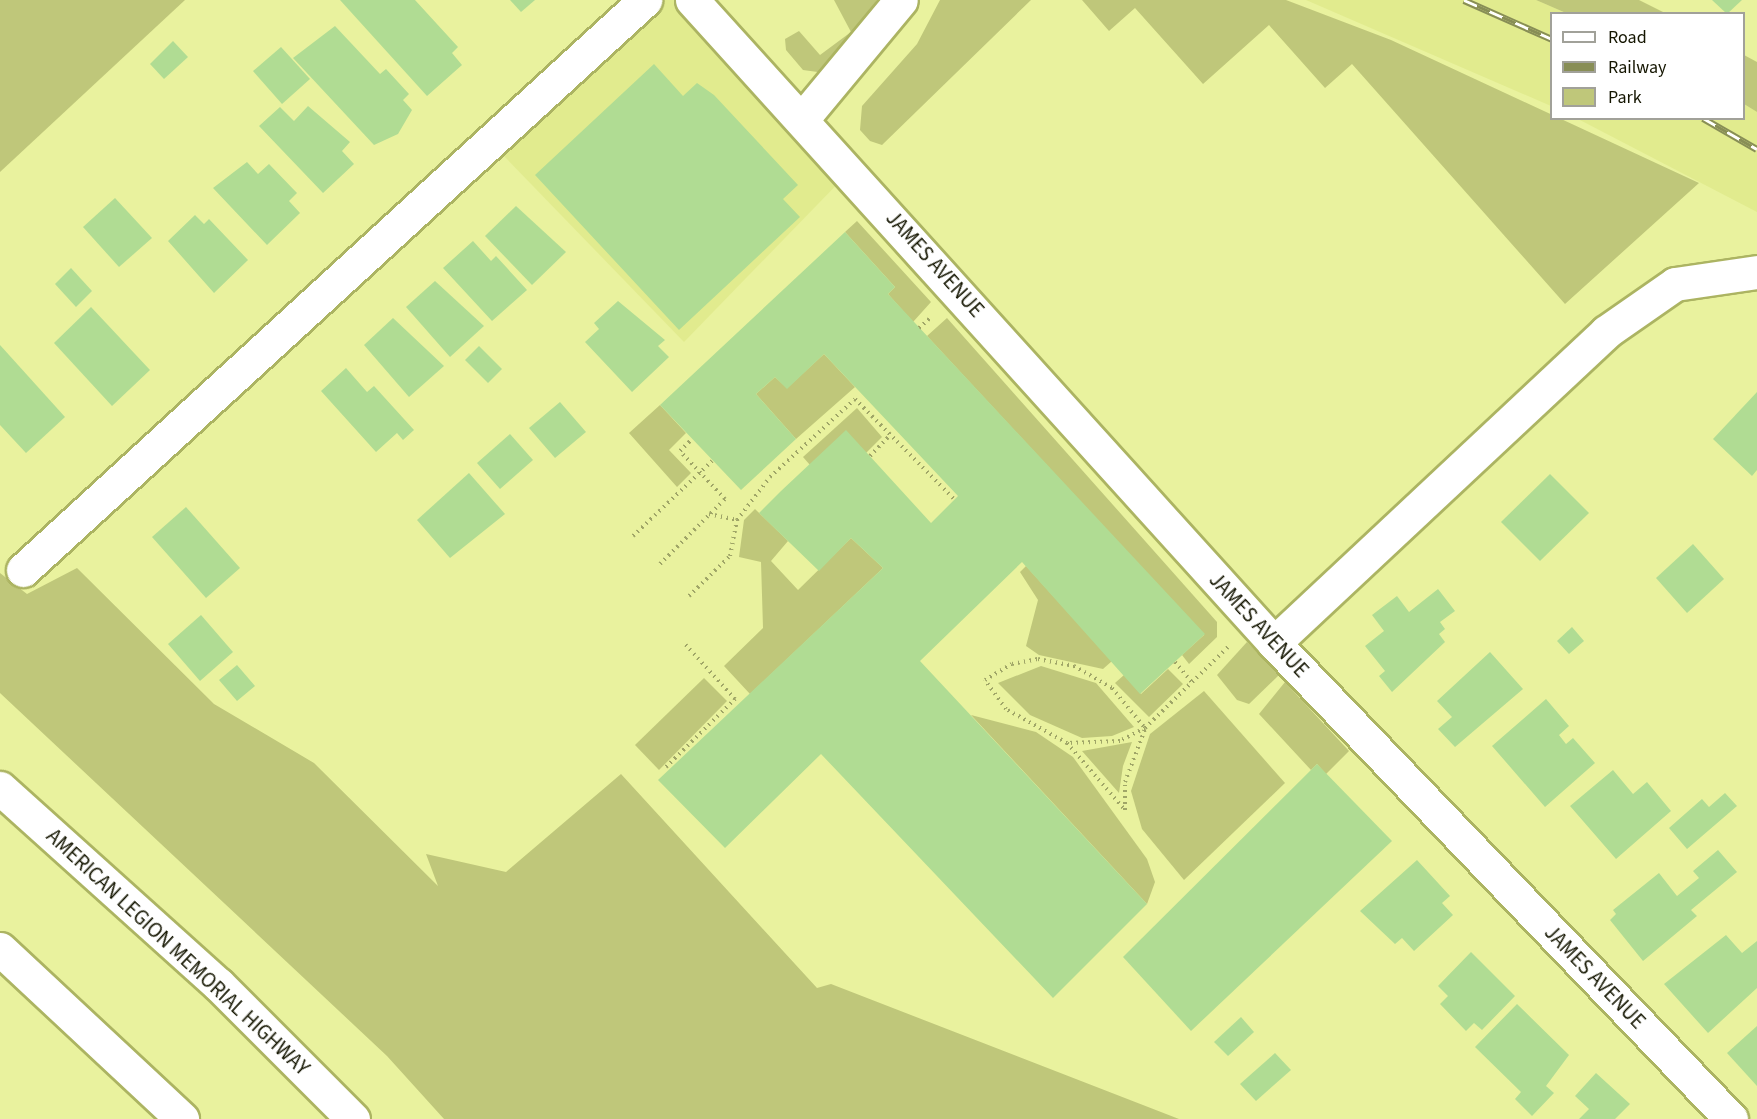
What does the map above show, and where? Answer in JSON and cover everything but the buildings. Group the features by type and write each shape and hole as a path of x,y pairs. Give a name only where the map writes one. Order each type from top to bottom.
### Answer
{"main road":[{"path":"23,570 645,0"},
{"name":"JAMES AVENUE","path":"692,0 803,118 1264,632 1731,1119"},
{"path":"803,118 901,0"},
{"path":"1264,632 1606,332 1675,284 1753,270"},
{"name":"AMERICAN LEGION MEMORIAL HIGHWAY","path":"0,788 218,984 353,1119"},
{"path":"0,949 182,1119"}],"path":[{"path":"689,597 730,556 737,520 770,477 855,399 955,500"},
{"path":"870,456 890,435"},
{"path":"660,564 725,499 680,451 692,440"},
{"path":"633,536 712,461"},
{"path":"709,514 737,520"},
{"path":"1067,743 1120,741 1145,728 1192,682 1264,632"},
{"path":"666,767 735,699 685,644"},
{"path":"1038,659 1074,666 1112,688 1145,728 1125,782 1125,810 1067,743 1006,709 984,680 1012,664 1038,659"},
{"path":"1175,662 1192,682"}],"shaded area":[{"path":"660,0 680,0 851,170 684,342 502,154"},
{"path":"1306,0 1536,0 1564,12 1550,12 1550,106"},
{"path":"1745,105 1757,112 1757,212 1580,120 1745,120"}],"green space":[{"path":"0,0 185,0 0,172"},
{"path":"834,0 877,0 825,73 803,70 786,50 785,39 799,31 820,55 851,32"},
{"path":"940,0 1031,0 882,145 870,141 860,130 862,106 917,44"},
{"path":"1082,0 1286,0 1391,40 1550,114 1550,120 1563,120 1699,183 1565,304 1352,64 1325,88 1269,25 1203,84 1135,8 1109,31"},
{"path":"1536,0 1639,0 1663,12 1564,12"},
{"path":"1745,56 1757,62 1757,112 1745,105"},
{"path":"857,221 931,302 913,322 888,294 895,287 845,232"},
{"path":"947,318 1217,622 1217,637 1189,664 1182,655 1204,635 927,336"},
{"path":"824,354 855,387 796,439 756,394 775,377 787,388"},
{"path":"660,405 686,433 669,450 691,473 677,487 629,433"},
{"path":"857,408 882,437 866,453 810,465 803,457"},
{"path":"755,509 788,541 771,561 798,590 851,538 883,568 750,694 724,666 763,628 761,562 739,557 744,520"},
{"path":"1026,566 1112,661 1103,669 1039,655 1026,646 1038,600 1020,572"},
{"path":"77,568 214,704 314,763 438,886 426,854 506,872 621,774 817,988 831,984 1179,1119 444,1119 387,1056 0,693 0,573 27,594"},
{"path":"1247,642 1279,675 1249,704 1237,700 1217,675"},
{"path":"1041,666 1096,683 1134,727 1112,736 1082,738 1030,715 998,683"},
{"path":"1168,669 1183,684 1149,717 1115,683 1124,675 1141,694"},
{"path":"704,678 727,701 659,770 635,745"},
{"path":"1285,682 1349,751 1326,774 1317,764 1311,770 1259,714"},
{"path":"1204,691 1285,783 1184,880 1142,829 1131,791 1150,734"},
{"path":"971,715 1036,732 1073,757 1147,859 1155,882 1147,904"},
{"path":"1132,742 1123,766 1119,793 1082,751"}],"railway":[{"path":"1464,0 1550,38"},
{"path":"1706,120 1757,149"}]}
